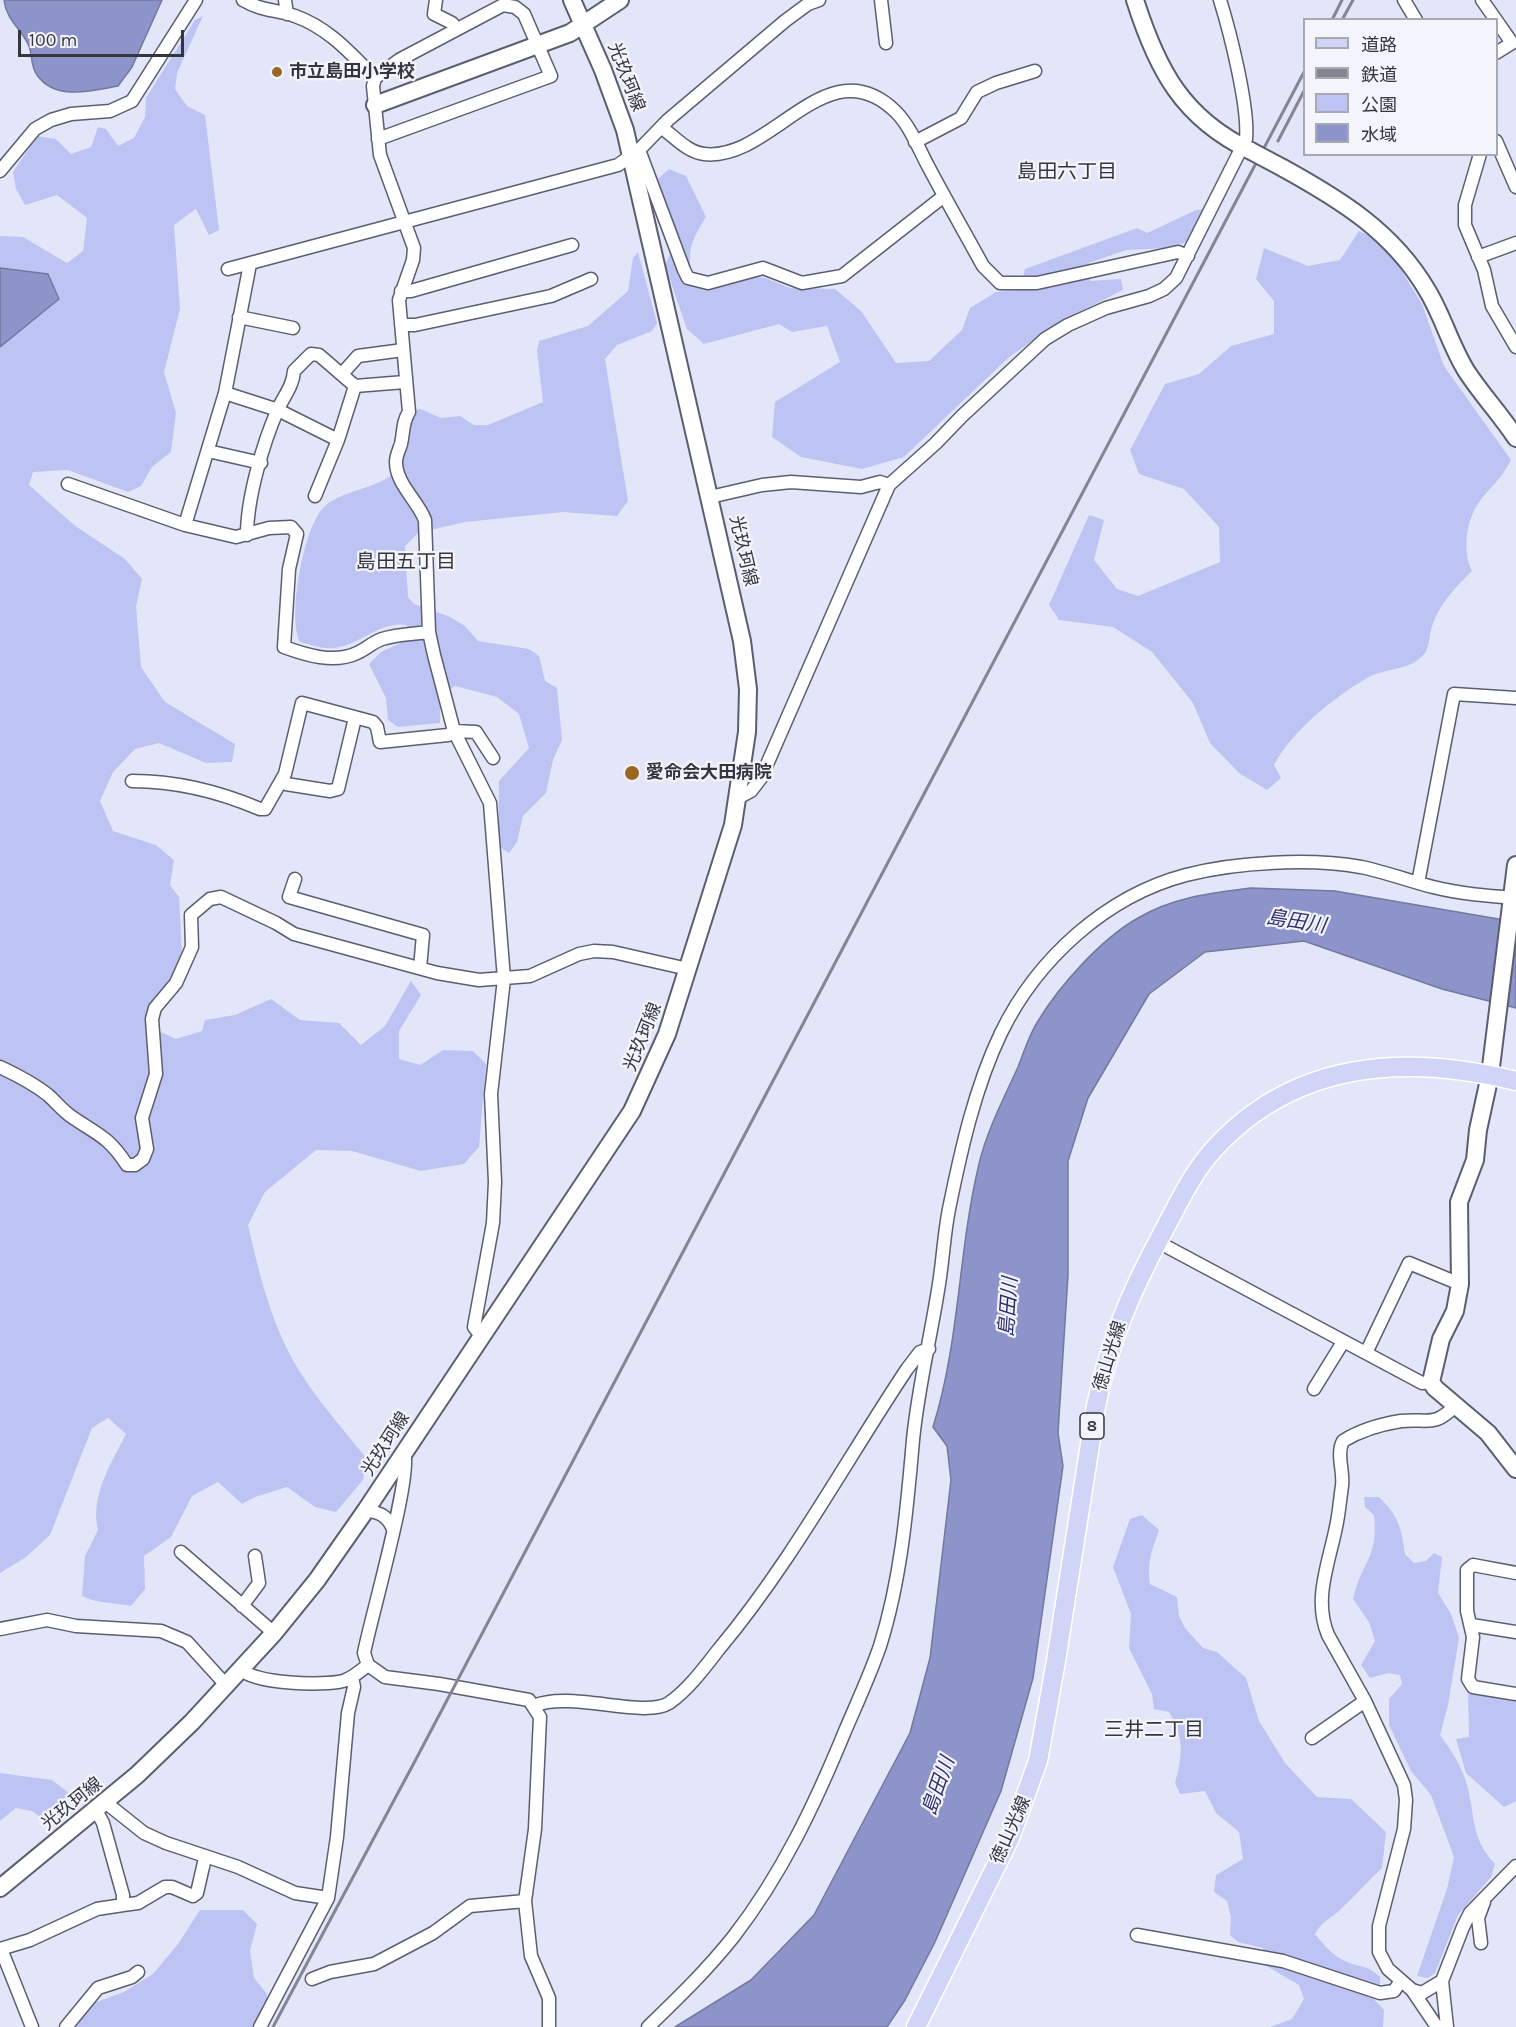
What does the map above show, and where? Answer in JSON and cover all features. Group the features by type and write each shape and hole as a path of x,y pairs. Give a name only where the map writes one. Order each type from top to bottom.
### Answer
{"main road":[{"name":"光玖珂線","path":"0,1888 137,1775 226,1685 274,1633 317,1580 366,1510 632,1111 656,1063 688,969 732,825 747,732 748,689 740,631 635,153 618,106 572,0"},
{"path":"375,105 538,46 585,26 620,0"},
{"path":"1135,0 1152,51 1169,84 1206,124 1353,208 1392,243 1413,267 1429,292 1467,372 1516,438"},
{"path":"1516,865 1490,1069 1478,1130 1475,1160 1458,1202 1460,1284 1455,1311 1441,1339 1431,1382 1435,1388 1488,1433 1516,1469"},
{"name":"徳山光線","path":"916,2027 1010,1838 1029,1790 1046,1721 1096,1406 1106,1358 1128,1299 1192,1177 1214,1149 1243,1122 1270,1102 1304,1085 1345,1071 1381,1066 1490,1069 1516,1081"}],"street":[{"path":"0,171 35,129 51,120 71,114 110,111 132,102 196,0"},
{"path":"243,0 259,9 287,14 328,32 375,78 380,155 414,248 413,260 401,291 401,325 409,412 403,421 396,460 402,483 419,505 425,520 429,632 454,731 490,803 504,979 491,1094 495,1182 493,1223 474,1327 482,1337"},
{"path":"285,0 287,14"},
{"path":"436,0 434,14 456,28"},
{"path":"228,269 618,165 635,153 785,21 808,4 819,0"},
{"path":"881,0 886,43"},
{"path":"738,798 751,790 761,778 889,485 1045,339 1068,325 1106,308 1164,289 1176,278 1247,149 1247,130 1230,35 1220,0"},
{"path":"1404,0 1415,18"},
{"path":"1482,0 1495,18"},
{"path":"375,78 399,60 503,5 515,7 524,14 550,76 378,140"},
{"path":"1498,23 1512,43 1498,52"},
{"path":"915,142 961,118 977,92 996,83 1035,71"},
{"path":"662,128 685,146 702,154 722,154 738,148 817,100 838,91 851,90 869,93 885,102 897,113 983,266 1000,283 1037,283 1178,252 1188,256"},
{"path":"1498,143 1516,187"},
{"path":"635,153 684,270 688,278 695,282 708,283 762,268 802,283 842,276 944,196"},
{"path":"1479,156 1465,205 1465,225 1479,257 1492,306 1516,347"},
{"path":"1479,257 1516,243"},
{"path":"401,291 411,291 572,245"},
{"path":"185,525 225,393 250,264"},
{"path":"401,325 415,325 551,296 591,279"},
{"path":"239,317 293,328"},
{"path":"342,374 358,357 403,350"},
{"path":"247,535 247,516 278,410 293,381 294,371 311,354 319,355 355,386 405,381"},
{"path":"315,496 338,440 355,386"},
{"path":"225,393 278,410 338,440"},
{"path":"208,451 261,463"},
{"path":"710,496 762,485 791,482 861,488 880,482 889,485"},
{"path":"69,484 185,525 237,537 269,528 291,527 297,534 289,569 284,647 310,657 334,657 356,654 381,639 429,632"},
{"path":"1418,883 1454,694 1516,698"},
{"path":"132,781 154,781 227,795 260,809 266,809 282,781 302,703 373,722 377,727 380,742 448,735 454,731 476,732 493,758"},
{"path":"282,781 286,784 330,791 338,789 355,718"},
{"path":"648,2027 711,1964 736,1933 781,1866 820,1791 880,1645 891,1604 905,1530 913,1440 929,1349 948,1212 976,1101 1001,1034 1023,996 1053,958 1083,929 1113,906 1144,890 1186,876 1225,868 1329,864 1380,871 1456,892 1513,901"},
{"path":"295,879 289,897 423,935 420,968"},
{"path":"0,1067 21,1076 47,1094 70,1117 99,1132 114,1145 127,1165 135,1165 143,1159 147,1149 142,1118 156,1074 152,1019 155,1008 176,982 192,947 189,923 191,915 210,899 220,897 276,922 294,934 420,968 479,980 530,976 579,954 594,951 613,952 688,969"},
{"path":"1158,1242 1422,1383 1431,1382"},
{"path":"1366,1353 1409,1263 1460,1284"},
{"path":"1314,1389 1343,1342"},
{"path":"534,1706 548,1700 624,1706 658,1706 669,1703 699,1674 753,1609 907,1369 920,1352 929,1349"},
{"path":"1442,1981 1422,1993 1412,1990 1400,1982 1388,1969 1379,1952 1379,1926 1404,1829 1406,1800 1404,1785 1365,1701 1328,1635 1322,1610 1322,1590 1337,1526 1342,1482 1339,1448 1343,1441 1351,1436 1394,1422 1431,1422 1446,1415 1456,1405"},
{"path":"404,1453 408,1460 364,1653 368,1665 385,1677 439,1683 529,1700 540,1717 535,1829 525,1901 531,1956 549,1998 549,2027"},
{"path":"366,1510 379,1512 388,1519 393,1529"},
{"path":"181,1552 274,1633"},
{"path":"242,1606 259,1583 255,1556"},
{"path":"1516,1573 1473,1565 1467,1570 1467,1611 1472,1625 1468,1679 1473,1687 1516,1694"},
{"path":"0,1629 46,1620 76,1626 161,1631 187,1642 226,1685"},
{"path":"1472,1625 1516,1632"},
{"path":"241,1669 256,1678 325,1684 352,1677 368,1665"},
{"path":"260,2027 328,1898 338,1837 348,1713 354,1687 352,1677"},
{"path":"1312,1738 1365,1701"},
{"path":"101,1806 144,1833 205,1858 238,1868 295,1893 328,1898"},
{"path":"101,1806 103,1822 123,1895 123,1905"},
{"path":"32,2027 1,1949 30,1940 97,1909 138,1903 165,1887 172,1887 193,1896 197,1893 205,1858"},
{"path":"1447,2027 1442,1981 1470,1914 1516,1866"},
{"path":"1481,1943 1478,1918 1485,1903 1483,1898"},
{"path":"312,1979 330,1972 374,1965 433,1933 470,1906 525,1901"},
{"path":"1137,1935 1283,1961 1380,1993 1394,1991 1400,1982"},
{"path":"66,2027 98,1988 132,1977 138,1972"},
{"path":"1412,1990 1437,2027"}],"green space":[{"path":"203,16 177,73 175,89 187,106 205,115 219,230 209,235 196,209 174,225 180,309 164,372 176,413 171,452 152,467 141,486 128,492 68,470 33,472 29,485 74,525 125,559 142,579 136,606 141,667 165,702 235,744 232,762 206,763 159,743 135,749 113,772 100,801 113,831 156,845 174,860 170,885 179,897 182,955 166,989 149,1006 148,1016 152,1028 176,1039 202,1031 205,1020 235,1015 271,999 300,1020 339,1023 361,1045 385,1026 411,981 421,995 399,1031 399,1059 420,1065 443,1050 473,1051 486,1064 479,1147 464,1164 421,1171 352,1151 316,1150 265,1192 248,1225 264,1289 281,1336 305,1380 367,1459 363,1480 336,1512 315,1507 287,1487 255,1497 242,1504 218,1482 192,1496 171,1537 144,1556 145,1589 131,1606 100,1602 82,1596 85,1556 98,1530 96,1517 99,1492 108,1468 126,1434 108,1418 92,1428 50,1535 26,1557 0,1573 0,236 23,237 67,263 83,251 87,218 57,195 25,205 16,189 13,172 37,136 56,139 71,154 91,147 98,127 106,129 118,146 134,138 145,117 146,98 195,20"},
{"path":"669,169 686,176 706,217 690,251 696,287 713,287 750,276 765,278 790,288 835,289 861,311 896,363 929,361 962,330 970,308 996,292 1020,289 1025,269 1137,228 1147,233 1196,210 1205,209 1187,242 1168,248 1126,250 1089,263 1090,281 1121,279 1123,290 1059,322 1008,358 904,457 862,469 801,457 772,437 775,402 840,362 827,326 792,332 779,324 704,344 687,329 665,265 677,238 658,179"},
{"path":"1359,231 1372,237 1396,262 1422,304 1444,366 1511,460 1500,478 1475,508 1466,545 1472,571 1439,610 1425,653 1412,663 1367,678 1314,716 1282,752 1274,765 1281,778 1267,790 1239,773 1210,743 1193,703 1152,652 1113,627 1059,620 1049,605 1089,515 1104,520 1094,560 1117,589 1138,596 1220,562 1219,527 1184,489 1139,474 1130,450 1165,384 1199,374 1231,346 1274,334 1274,301 1256,279 1264,248 1308,266 1340,260"},
{"path":"638,252 657,323 652,331 617,345 605,359 628,501 617,516 563,512 465,522 418,533 405,546 408,597 414,604 448,616 465,626 478,641 529,649 539,656 545,681 557,688 562,740 553,760 546,793 523,816 517,842 509,853 498,846 499,781 529,748 519,714 497,697 455,686 440,697 440,723 398,727 388,720 386,698 369,664 381,652 405,641 407,625 388,626 342,647 324,648 300,642 296,630 295,613 304,550 317,516 325,506 391,475 401,461 407,445 414,411 420,409 441,418 460,416 474,425 488,425 543,402 537,351 539,341 588,326 628,291 633,258"},
{"path":"1364,1497 1379,1497 1391,1510 1400,1529 1405,1554 1414,1563 1426,1561 1434,1553 1442,1557 1438,1593 1451,1614 1459,1638 1448,1705 1440,1735 1462,1771 1481,1845 1495,1864 1491,1877 1458,1915 1435,1973 1428,1978 1417,1976 1447,1889 1454,1857 1431,1795 1411,1771 1389,1725 1389,1699 1402,1684 1400,1675 1388,1673 1370,1678 1361,1665 1375,1641 1369,1622 1353,1599 1374,1541 1374,1515 1365,1507"},
{"path":"1142,1515 1159,1530 1151,1556 1150,1584 1177,1597 1179,1616 1185,1628 1203,1648 1217,1652 1246,1678 1259,1721 1285,1763 1317,1797 1351,1799 1386,1832 1382,1868 1315,1934 1336,1956 1367,1968 1380,1977 1380,1986 1371,1996 1384,2010 1383,2027 1270,2027 1292,2019 1304,1999 1299,1985 1265,1965 1263,1948 1238,1942 1230,1935 1231,1917 1227,1901 1214,1892 1216,1875 1243,1859 1239,1832 1216,1813 1205,1791 1180,1794 1175,1783 1181,1755 1180,1738 1169,1712 1154,1709 1152,1694 1129,1648 1131,1614 1113,1567 1130,1519"},
{"path":"1468,1693 1516,1700 1516,1801 1504,1807 1466,1773 1456,1739 1469,1737"},
{"path":"0,1773 52,1780 69,1793 68,1808 47,1822 32,1811 16,1808 0,1821"},
{"path":"200,1910 243,1910 257,1924 250,1951 254,1978 267,1994 267,2002 253,2027 75,2027 94,2003 124,1992 153,1974 178,1944"}],"water":[{"path":"4,0 162,0 132,67 118,86 74,92 53,88 37,75 33,68 28,44 10,18"},
{"path":"0,268 48,274 59,299 0,347"},
{"name":"島田川","path":"1251,888 1335,891 1516,922 1516,1008 1442,989 1304,941 1205,952 1149,994 1088,1098 1068,1161 1068,1275 1058,1433 1063,1466 1033,1678 1001,1791 935,1942 905,2000 887,2027 675,2027 751,1980 814,1915 910,1733 930,1658 951,1480 947,1446 933,1427 949,1362 972,1197 986,1139 1032,1032 1047,1007 1082,964 1124,927 1165,905 1207,894"}],"railway":[{"path":"1333,18 1342,0"},
{"path":"1343,18 1353,0"},
{"path":"273,2027 1303,74"},
{"path":"1278,141 1303,93"}],"place":[{"name":"市立島田小学校","path":"277,72"},
{"name":"愛命会大田病院","path":"632,773"}],"district":[{"name":"島田六丁目","path":"1067,172"},
{"name":"島田五丁目","path":"406,562"},
{"name":"三井二丁目","path":"1154,1730"}]}
